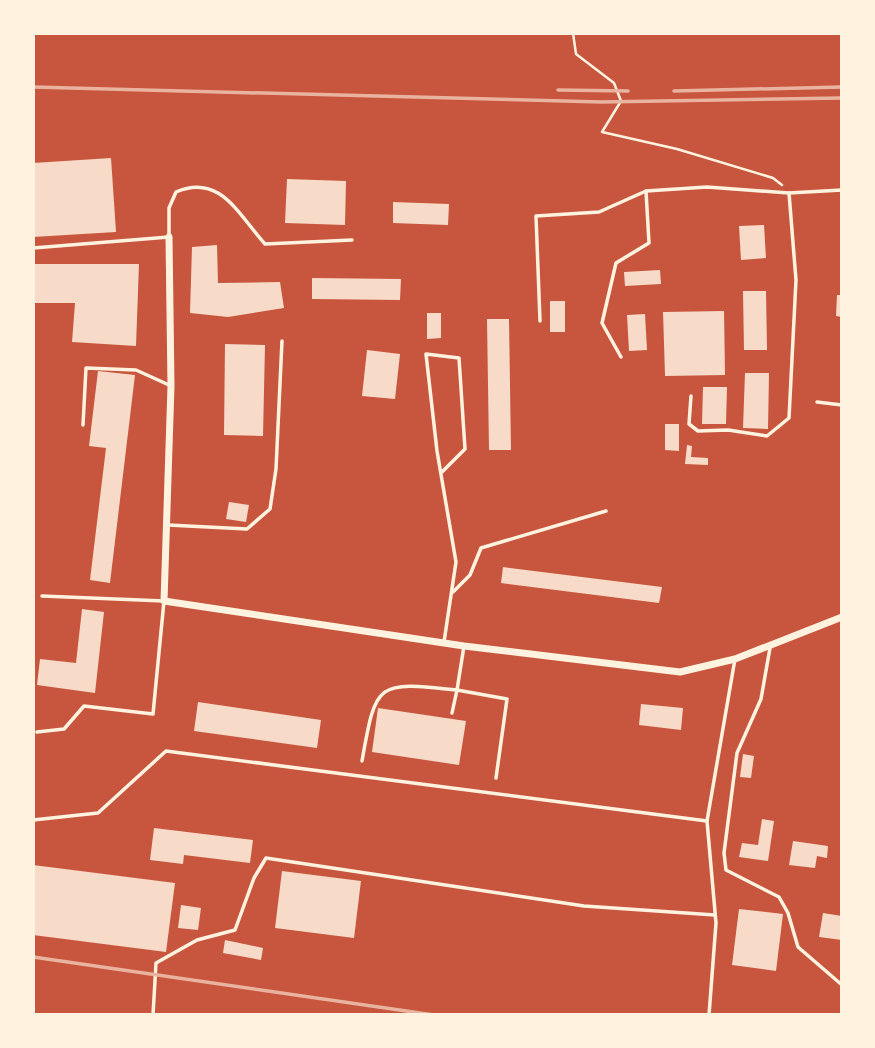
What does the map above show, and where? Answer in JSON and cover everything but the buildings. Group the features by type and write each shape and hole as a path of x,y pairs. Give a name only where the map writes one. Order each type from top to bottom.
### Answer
{"street":[{"path":"169,237 171,386 164,601 464,646 680,672 735,659 842,617"}],"lane":[{"path":"33,247 169,237 169,208 176,192 193,185 216,188 265,244 352,240"},
{"path":"540,321 536,216 599,212 646,191 707,187 789,193 842,190"},
{"path":"621,357 602,323 616,263 649,243 646,191"},
{"path":"691,396 689,424 698,431 729,430 767,436 789,418 796,281 789,193"},
{"path":"168,525 247,529 270,509 276,469 282,341"},
{"path":"441,473 465,449 459,358 426,354 437,451 456,562 444,642"},
{"path":"83,425 86,368 136,370 171,386"},
{"path":"817,402 842,405"},
{"path":"452,594 470,576 481,548 606,511"},
{"path":"37,732 64,729 84,706 153,714 164,601 42,596"},
{"path":"770,645 761,699 737,753 724,853 726,870 779,897 788,913 798,947 842,985"},
{"path":"453,713 464,646"},
{"path":"709,1015 715,915 707,821 735,659"},
{"path":"362,761 371,708 387,690 403,684 457,690 507,699 496,778"},
{"path":"33,820 98,813 166,751 707,821"},
{"path":"153,1015 156,963 197,940 235,930 254,878 266,858 584,906 715,915"}],"path":[{"path":"573,33 576,54 614,83 621,102 602,132 677,149 774,178 789,193"}],"railway":[{"path":"33,87 601,102 842,98"},
{"path":"674,91 842,87"},
{"path":"558,90 628,91"},
{"path":"33,957 434,1015"}]}
